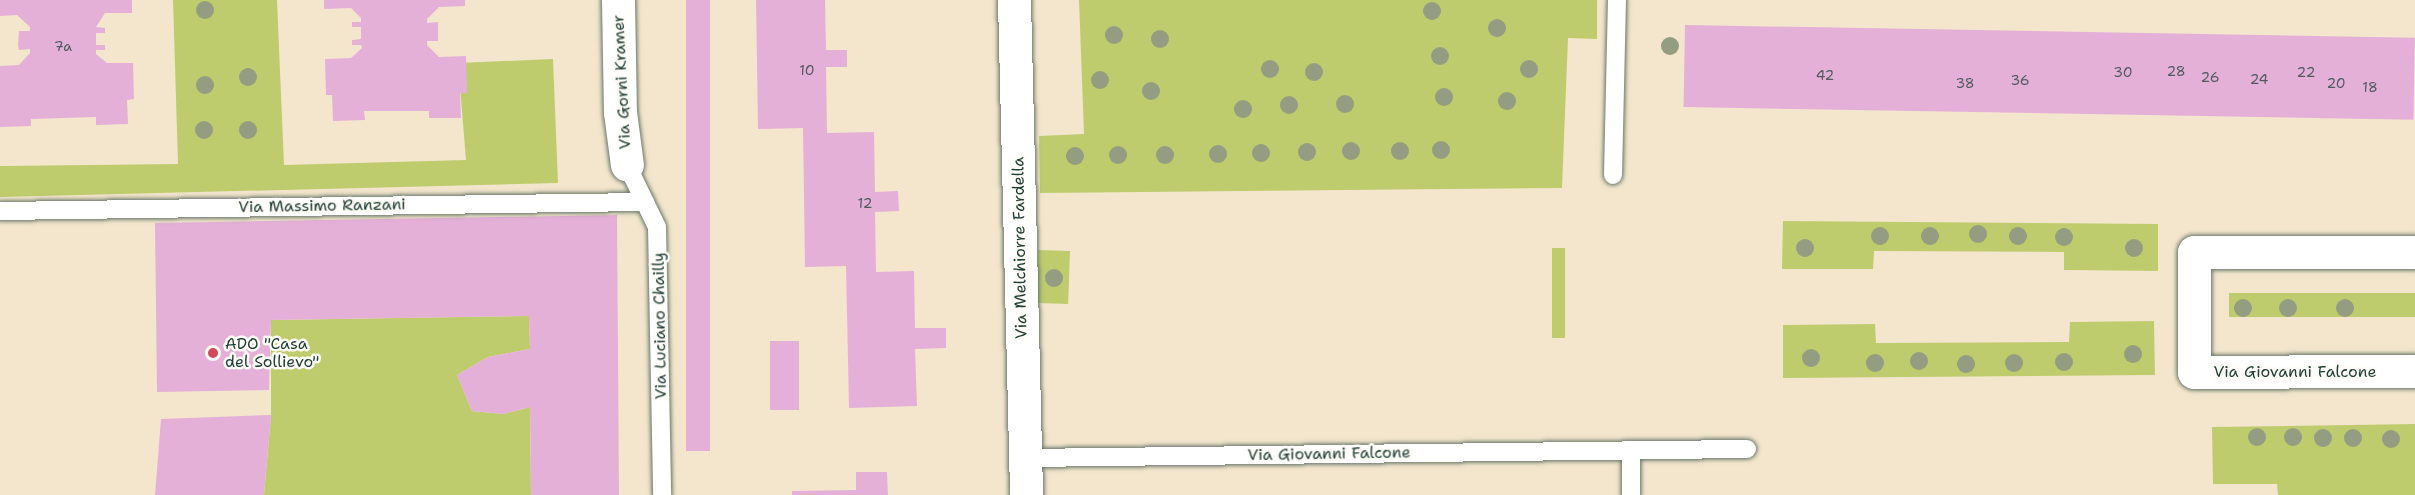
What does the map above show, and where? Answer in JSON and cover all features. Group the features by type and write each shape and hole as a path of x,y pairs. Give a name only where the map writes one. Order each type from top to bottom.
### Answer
{"street":[{"name":"Via Gorni Kramer","path":"618,0 620,112 627,165"},
{"name":"Via Melchiorre Fardella","path":"1014,0 1026,495"},
{"name":"Via Giovanni Falcone","path":"2415,252 2194,252 2194,372 2415,371"}],"lane":[{"path":"1613,175 1617,0"},
{"name":"Via Luciano Chailly","path":"627,165 657,227 662,495"},
{"name":"Via Massimo Ranzani","path":"0,211 645,202"},
{"name":"Via Giovanni Falcone","path":"1026,458 1747,449"},
{"path":"1631,451 1631,495"}],"green space":[{"path":"173,0 277,0 284,165 466,160 458,63 553,59 558,183 0,197 0,166 178,164"},
{"path":"1079,0 1597,0 1597,39 1568,38 1562,188 1040,193 1039,136 1084,134"},
{"path":"1783,221 2158,224 2158,271 2064,270 2064,252 1874,251 1873,269 1782,269"},
{"path":"1552,248 1565,248 1565,338 1552,338"},
{"path":"1038,250 1070,251 1068,304 1036,303"},
{"path":"2229,293 2415,293 2415,317 2229,317"},
{"path":"529,316 530,349 488,357 457,375 472,411 503,414 530,407 531,495 264,495 271,415 271,320"},
{"path":"2154,321 2155,375 1783,378 1783,325 1875,324 1876,343 2069,342 2070,322"},
{"path":"2415,424 2415,495 2278,495 2277,484 2213,484 2212,427"}],"building":[{"path":"0,0 132,0 132,13 105,13 96,27 105,28 105,33 96,33 96,45 105,45 105,50 96,50 96,54 107,63 133,63 134,99 127,100 128,124 96,125 96,117 31,119 31,126 0,127 0,66 19,65 30,53 30,49 19,50 18,46 19,31 30,31 30,27 17,15 0,16"},
{"path":"324,0 465,0 465,6 439,7 427,19 427,23 438,22 438,41 427,41 427,45 439,57 466,56 467,93 460,93 461,118 429,118 429,111 364,111 365,120 333,121 332,95 326,95 325,59 351,58 362,48 361,45 352,45 352,40 361,39 361,27 352,27 352,22 361,22 361,18 351,8 324,9"},
{"path":"686,0 710,0 710,451 686,451"},
{"path":"756,0 825,0 826,50 847,50 847,67 826,67 827,133 874,132 875,192 898,191 899,211 875,212 876,272 914,271 915,328 946,328 946,348 915,349 917,406 849,408 846,266 805,267 803,128 758,129"},
{"path":"1685,25 2415,38 2413,120 1684,107"},
{"name":"ADO \"Casa del Sollievo\"","path":"617,215 619,495 531,495 530,407 503,414 472,411 457,375 488,357 530,349 529,316 271,320 269,390 157,392 155,223"},
{"path":"770,341 799,341 799,410 770,410"},
{"name":"ADO \"Casa del Sollievo\"","path":"271,415 264,495 155,495 161,419"},
{"path":"856,472 887,472 888,495 792,495 792,491 856,490"}],"place":[{"name":"ADO \"Casa del Sollievo\"","path":"213,353"}]}
